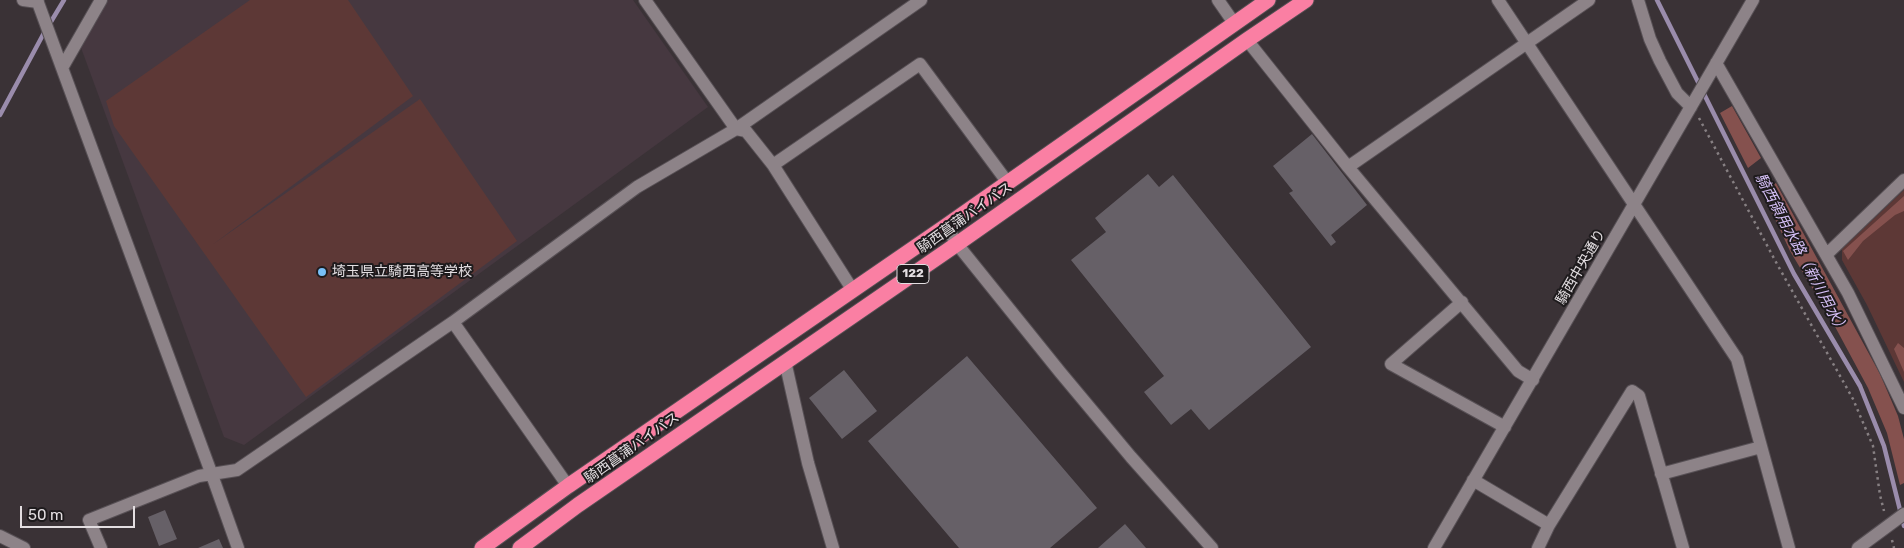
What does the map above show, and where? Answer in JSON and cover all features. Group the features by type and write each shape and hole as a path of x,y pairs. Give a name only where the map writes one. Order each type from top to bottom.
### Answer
{"highway":[{"name":"騎西菖蒲バイパス","path":"482,548 848,283 946,226 1268,0"},
{"name":"騎西菖蒲バイパス","path":"520,548 586,499 957,244 1306,0"}],"street":[{"path":"23,0 37,1 238,548"},
{"path":"61,63 101,0"},
{"path":"644,0 736,128 746,131 773,165 848,283"},
{"path":"101,548 89,520 199,476 237,470 453,322 637,187 736,128 921,0"},
{"path":"1218,0 1234,23"},
{"path":"1498,0 1635,203 1737,359 1789,548"},
{"path":"1348,167 1589,0"},
{"path":"1638,0 1650,39 1660,61 1678,93 1693,103"},
{"name":"騎西中央通り","path":"1434,548 1753,0"},
{"path":"1247,40 1348,167 1518,371 1533,380"},
{"path":"1716,63 1827,254 1904,408"},
{"path":"773,165 920,64 1008,183"},
{"path":"1827,254 1904,180"},
{"path":"946,226 957,244 1060,372 1131,457 1212,548"},
{"path":"1462,302 1391,364 1505,427"},
{"path":"453,322 568,486"},
{"path":"786,361 808,463 833,548"},
{"path":"1538,548 1549,525 1632,391 1639,396 1683,548"},
{"path":"1661,474 1761,447"},
{"path":"1473,480 1549,525"},
{"path":"1858,548 1904,514"},
{"path":"0,536 24,548"}],"path":[{"path":"1704,126 1853,399 1873,446 1883,508"},
{"path":"1892,542 1894,548"}],"shaded area":[{"name":"埼玉県立騎西高等学校","path":"107,0 633,0 708,107 244,445 224,437 80,45"},
{"path":"250,0 348,0 413,96 212,245 420,99 517,241 306,397 114,126 106,101"},
{"path":"1732,106 1761,158 1748,168 1720,113"},
{"path":"1776,183 1880,374 1898,416 1904,439 1904,483 1900,485 1887,433 1868,388 1832,321 1790,251 1762,191"},
{"path":"1904,190 1904,382 1867,305 1842,260 1842,249"},
{"path":"1904,196 1904,211 1895,215 1863,241 1848,260 1843,251"},
{"path":"1898,343 1904,348 1904,372 1894,349"}],"building":[{"path":"1312,134 1367,205 1331,235 1336,242 1331,246 1289,193 1293,191 1273,166"},
{"path":"1148,174 1159,187 1173,175 1311,347 1209,430 1191,409 1171,425 1144,392 1164,376 1071,260 1106,232 1095,218"},
{"path":"967,356 1097,508 1050,548 959,548 868,441"},
{"path":"844,370 877,411 842,439 809,398"},
{"path":"165,510 177,539 159,546 148,517"},
{"path":"1125,524 1146,548 1098,548"},
{"path":"219,539 223,548 198,548"}],"waterway":[{"path":"49,25 64,0"},
{"name":"騎西領用水路（新川用水）","path":"1657,0 1794,274 1860,386 1884,446 1904,526"},
{"path":"0,115 45,31"}],"place":[{"name":"埼玉県立騎西高等学校","path":"322,272"}]}
